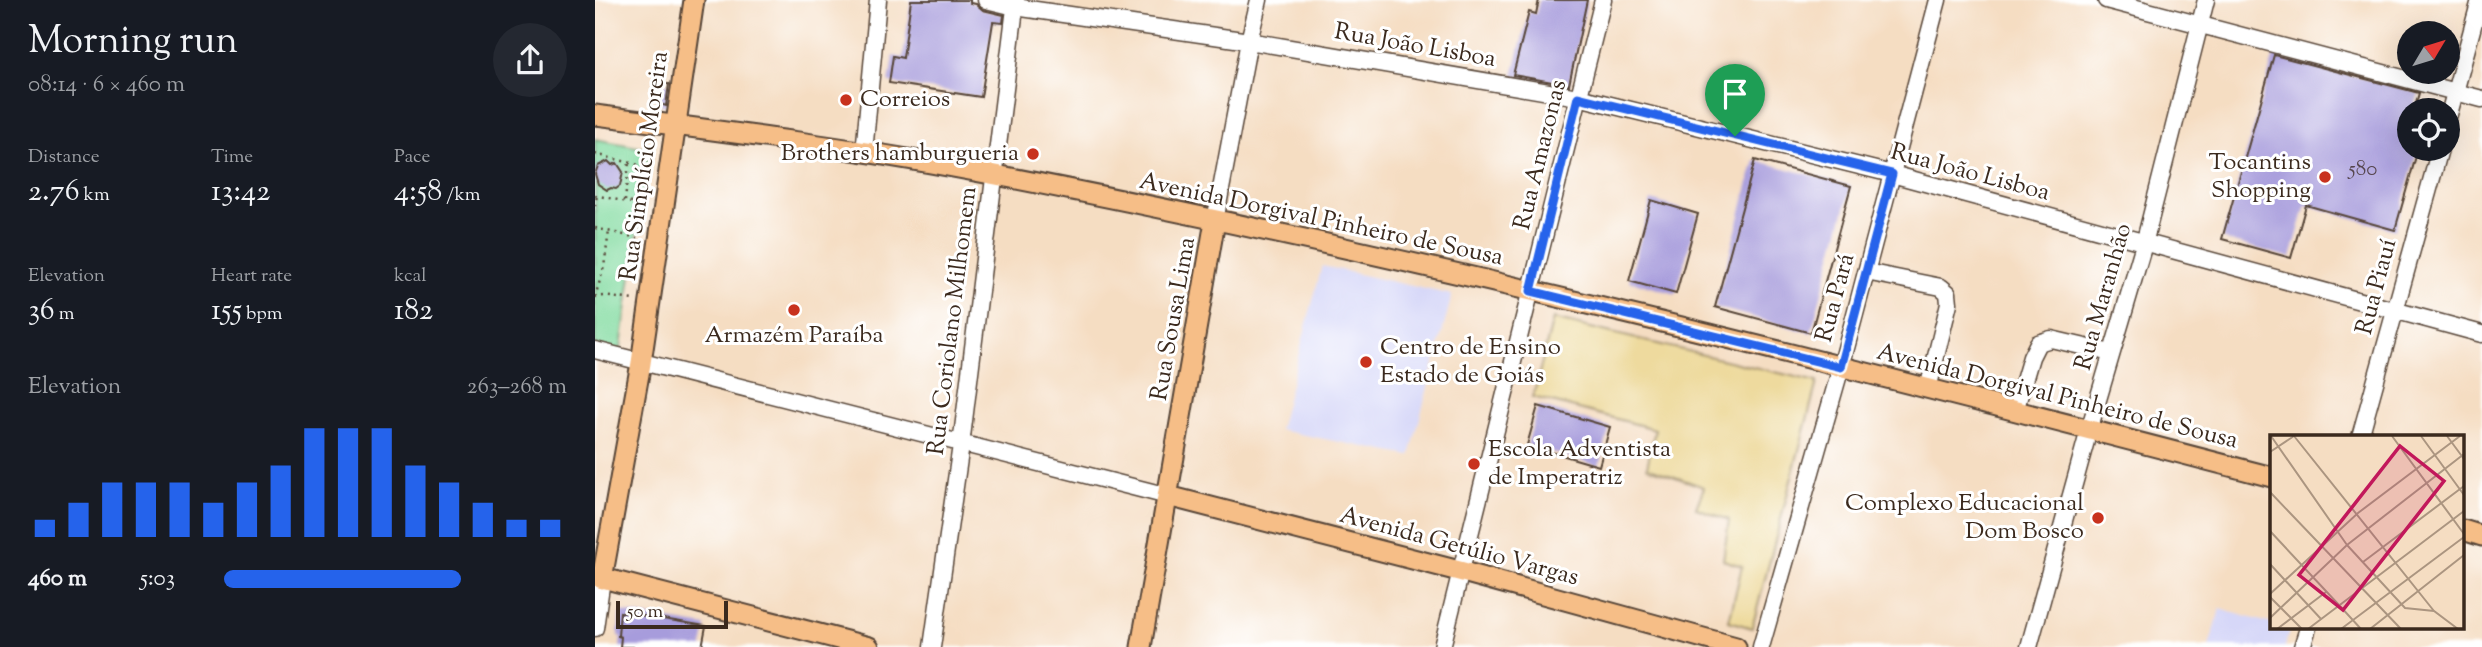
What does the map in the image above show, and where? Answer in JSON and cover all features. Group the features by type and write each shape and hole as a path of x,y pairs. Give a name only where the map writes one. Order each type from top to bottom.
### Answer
{"main road":[{"name":"Rua Simplício Moreira","path":"599,578 641,363 694,0"},
{"name":"Avenida Dorgival Pinheiro de Sousa","path":"595,116 864,153 994,175 1215,221 1531,291 2270,476"},
{"name":"Rua Sousa Lima","path":"1141,647 1215,221"},
{"name":"Avenida Getúlio Vargas","path":"1168,496 1463,572 1736,647"},
{"path":"2465,531 2482,536"},
{"path":"599,578 869,647"}],"street":[{"path":"864,153 878,0"},
{"name":"Rua João Lisboa","path":"986,0 1578,97 1892,174 2482,334"},
{"name":"Rua Sousa Lima","path":"1215,221 1259,0"},
{"name":"Rua Amazonas","path":"1442,647 1463,572 1603,0"},
{"name":"Rua Pará","path":"1761,647 1841,367 1938,0"},
{"path":"2106,0 2482,99"},
{"name":"Rua Maranhão","path":"2029,647 2144,244 2206,0"},
{"path":"2453,98 2480,0"},
{"name":"Rua Coriolano Milhomem","path":"932,647 961,445 1016,3"},
{"name":"Rua Piauí","path":"2361,435 2436,161"},
{"path":"1866,272 1941,287 1948,293 1949,303 1928,389"},
{"path":"2015,411 2031,357 2038,343 2051,339 2111,353"},
{"path":"595,350 1168,496"},
{"name":"Rua Simplício Moreira","path":"595,628 599,578"},
{"path":"2302,647 2307,630"}],"path":[{"path":"595,153 647,167"},
{"path":"625,201 629,162"},
{"path":"595,206 596,195 641,205"},
{"path":"595,228 636,238"},
{"path":"609,231 595,297 650,301"},
{"path":"595,271 602,273"}],"shaded area":[{"name":"Centro de Ensino Estado de Goiás","path":"1322,266 1452,295 1410,456 1279,430"},
{"path":"2220,609 2270,623 2270,630 2289,630 2285,647 2209,647"}],"green space":[{"path":"595,139 649,149 620,354 595,347"}],"sand":[{"path":"1553,319 1817,382 1752,628 1729,621 1742,566 1723,560 1729,520 1696,508 1704,487 1647,467 1655,429 1533,397"}],"building":[{"path":"911,0 970,0 970,3 983,10 1004,15 1003,23 993,22 981,97 889,83 893,56 903,58"},
{"path":"1539,0 1587,0 1569,85 1513,75 1529,12 1536,14"},
{"name":"Tocantins Shopping","path":"2274,55 2419,93 2418,98 2397,98 2397,161 2415,161 2395,230 2306,205 2291,258 2222,239"},
{"path":"658,84 669,84 666,106 657,103"},
{"path":"1755,160 1851,186 1811,333 1715,307"},
{"path":"608,161 612,165 617,163 623,172 620,186 616,189 607,190 598,184 595,174 598,166"},
{"path":"1651,200 1698,214 1676,294 1629,281"},
{"path":"1538,406 1610,427 1599,466 1527,445"},
{"path":"620,612 706,626 702,647 620,647"}],"place":[{"name":"Correios","path":"846,100"},
{"name":"Brothers hamburgueria","path":"1033,154"},
{"name":"Tocantins Shopping","path":"2325,177"},
{"name":"Armazém Paraíba","path":"794,310"},
{"name":"Centro de Ensino Estado de Goiás","path":"1366,362"},
{"name":"Escola Adventista de Imperatriz","path":"1474,464"},
{"name":"Complexo Educacional Dom Bosco","path":"2098,518"}],"route":[{"path":"1578,97 1735,136 1892,174 1841,367 1531,291 1578,97"}]}
